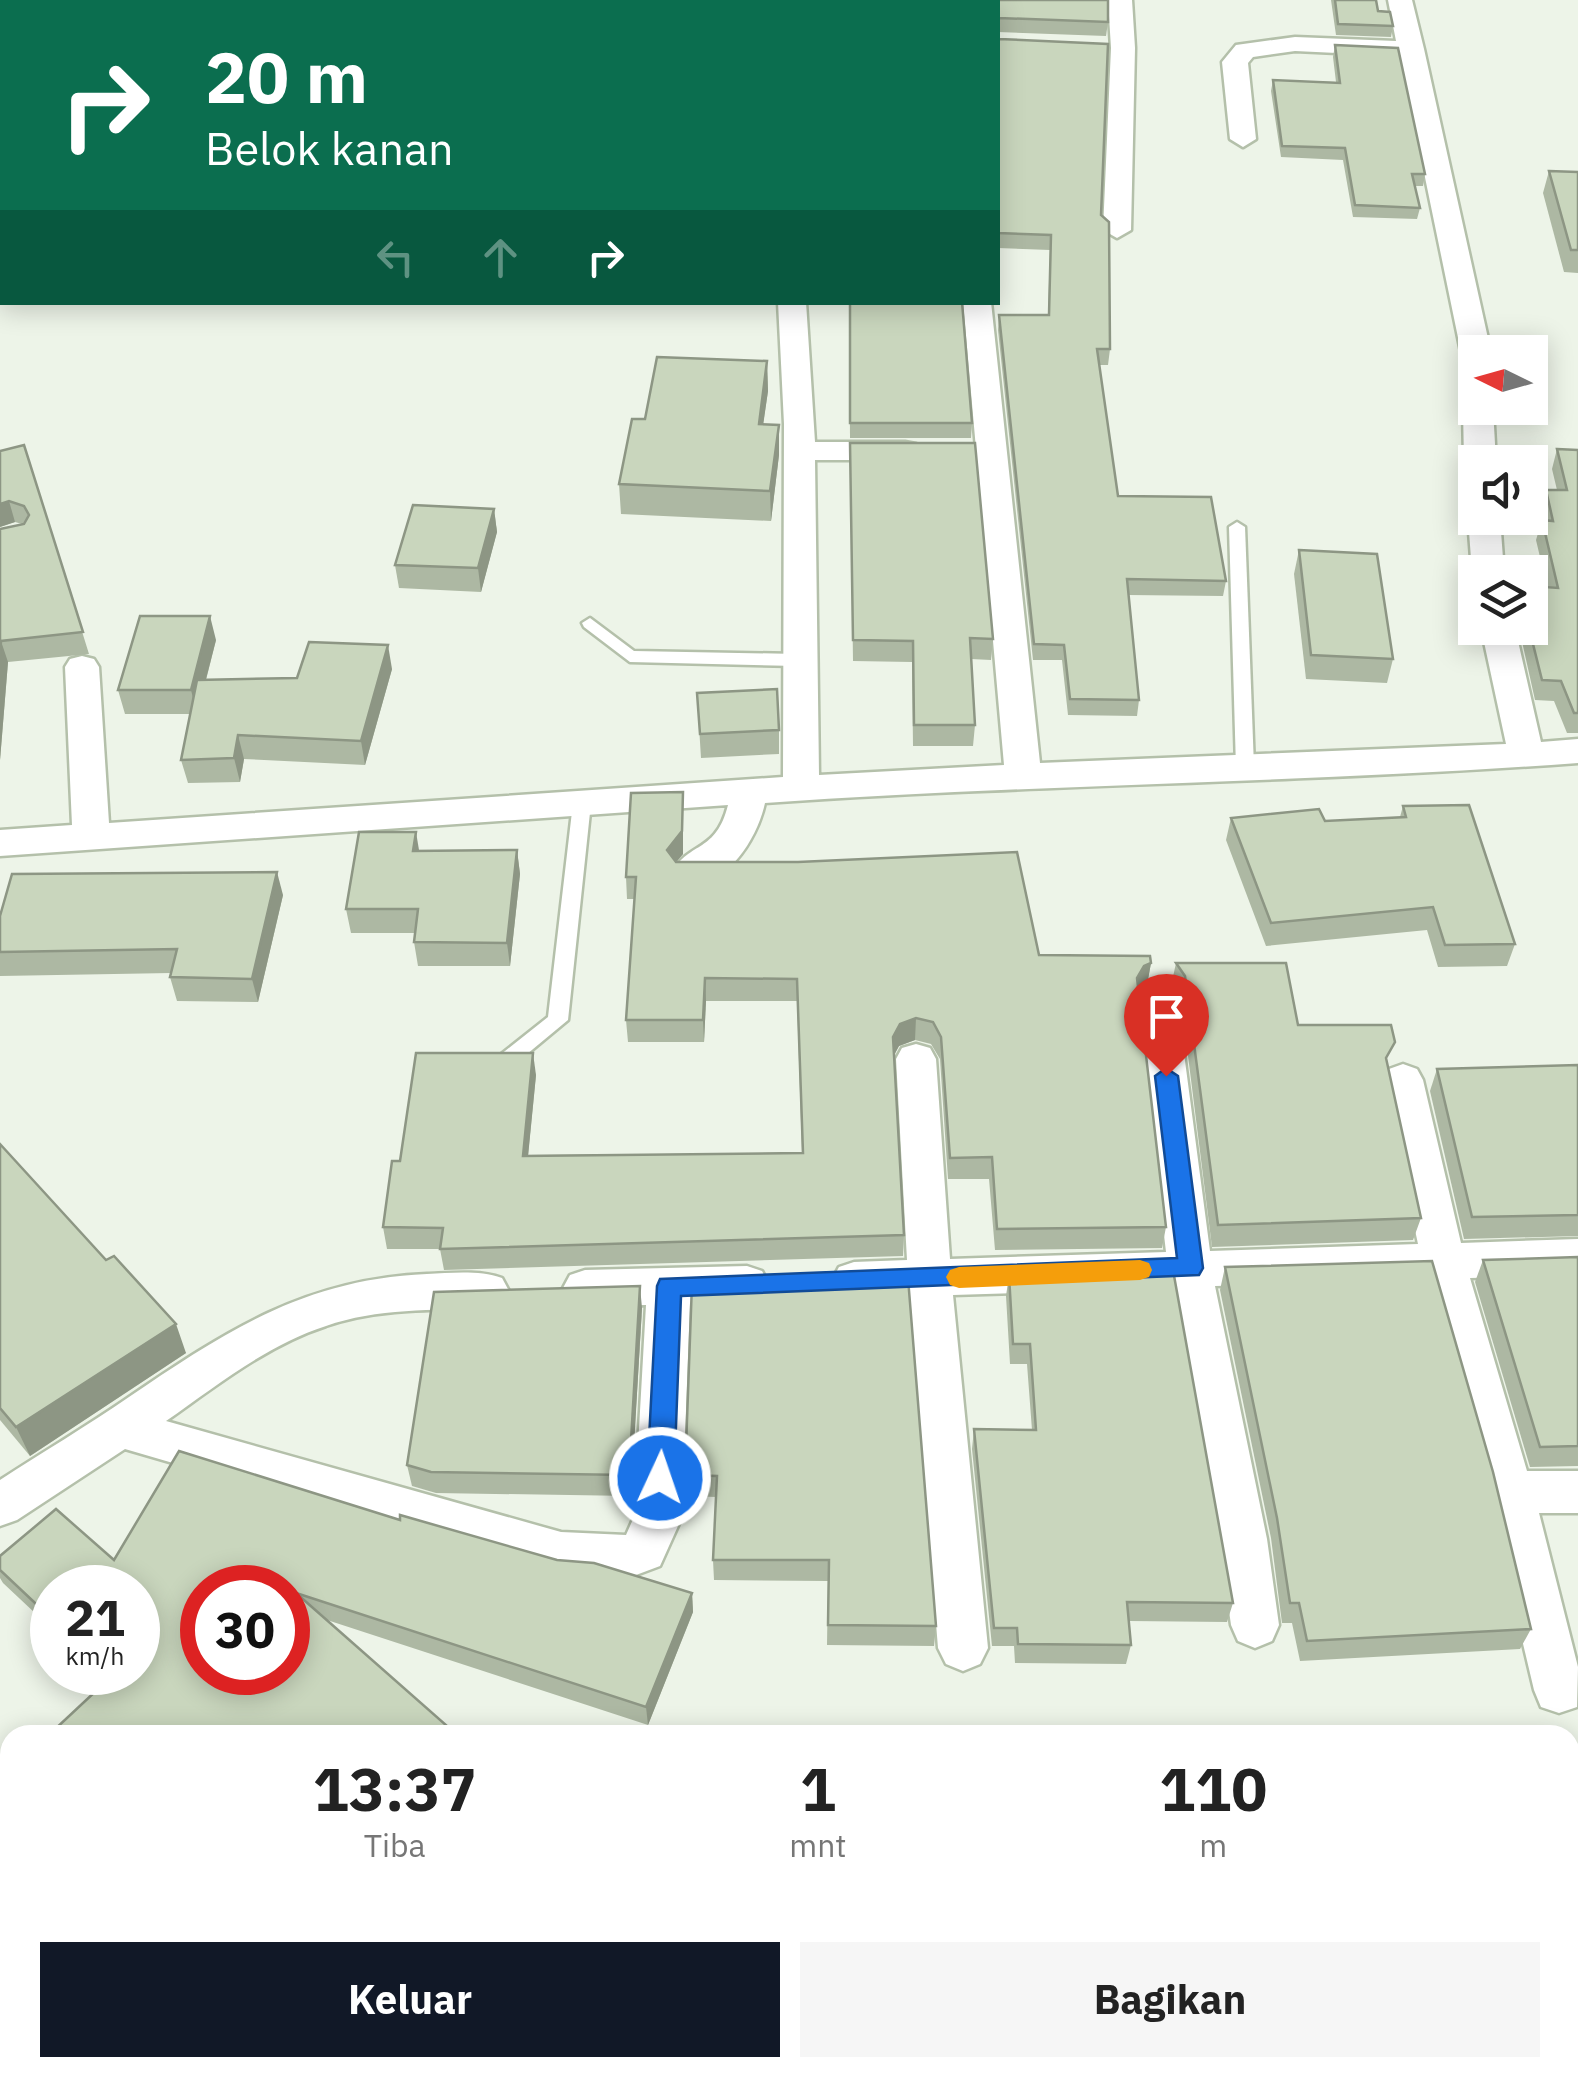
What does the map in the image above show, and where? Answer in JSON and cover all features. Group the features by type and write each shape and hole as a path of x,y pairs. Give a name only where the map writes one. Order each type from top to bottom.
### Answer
{"street":[{"path":"1117,230 1114,48 1120,0"},
{"path":"1400,0 1472,335"},
{"path":"1243,139 1235,62 1245,50 1294,44 1412,49"},
{"path":"792,305 798,451 801,788"},
{"path":"977,305 1023,776"},
{"path":"798,451 994,451"},
{"path":"1502,645 1526,755"},
{"path":"82,667 91,835"},
{"path":"0,842 801,788 1414,763 1578,751"},
{"path":"691,872 734,843 742,831 750,792"},
{"path":"1157,1000 1190,1268 1243,1539 1255,1625"},
{"path":"916,1059 930,1278 964,1648"},
{"path":"1403,1080 1443,1259 1510,1492 1559,1690"},
{"path":"0,1505 244,1346 300,1317 347,1301 393,1295 530,1290 1578,1257"},
{"path":"120,1428 561,1554 620,1559 643,1551 658,1517 669,1286"},
{"path":"1510,1492 1578,1492"}],"lane":[{"path":"1237,527 1245,767"},
{"path":"590,623 630,656 797,660"},
{"path":"502,1064 558,1020 582,803"}],"building":[{"path":"1000,0 1108,0 1108,22 1000,18"},
{"path":"1335,0 1376,0 1378,11 1390,12 1393,26 1338,24"},
{"path":"1000,39 1108,44 1101,215 1109,222 1110,349 1097,349 1118,496 1211,497 1226,581 1127,579 1139,700 1070,699 1064,645 1034,644 999,315 1049,315 1051,235 1000,233"},
{"path":"1335,45 1398,48 1425,174 1412,174 1420,208 1355,205 1345,148 1282,146 1273,80 1340,83"},
{"path":"1549,171 1578,172 1578,250 1571,250"},
{"path":"850,305 962,305 972,423 850,423"},
{"path":"657,357 767,361 759,424 779,425 770,491 619,484 632,419 645,419"},
{"path":"850,443 975,443 993,639 970,638 975,725 914,725 913,641 853,640"},
{"path":"24,445 83,632 1,641 0,656 0,529 24,524 29,515 24,506 9,501 0,504 0,451"},
{"path":"1557,449 1578,450 1578,713 1574,713 1561,681 1542,680 1533,645 1548,645 1548,587 1558,588 1546,535 1548,521 1553,521 1548,490 1567,490"},
{"path":"413,505 494,509 478,568 395,565"},
{"path":"1299,550 1377,554 1393,659 1311,655"},
{"path":"140,616 210,616 191,690 118,690"},
{"path":"309,642 388,645 361,741 238,735 234,758 181,760 197,680 297,678"},
{"path":"777,689 779,730 700,734 697,693"},
{"path":"683,792 682,831 667,850 676,862 798,862 1017,852 1039,955 1150,956 1151,963 1144,966 1137,978 1166,1227 997,1229 992,1157 950,1158 941,1037 933,1022 916,1018 900,1024 893,1037 904,1235 440,1249 443,1228 383,1227 392,1161 400,1161 416,1053 533,1053 523,1156 803,1153 797,979 705,978 703,1020 626,1020 636,877 626,877 631,793"},
{"path":"1469,805 1515,944 1445,945 1433,907 1271,923 1231,818 1319,809 1325,821 1406,817 1403,806"},
{"path":"359,832 416,832 413,851 517,850 507,943 414,942 418,909 346,909"},
{"path":"277,872 252,979 170,977 177,949 0,952 0,916 12,874"},
{"path":"1176,963 1286,963 1298,1025 1391,1025 1395,1042 1386,1058 1421,1218 1218,1225 1185,976"},
{"path":"1578,1065 1578,1215 1472,1217 1437,1069"},
{"path":"0,1144 106,1260 114,1256 176,1324 16,1427 0,1408"},
{"path":"1578,1257 1578,1446 1540,1447 1483,1260"},
{"path":"1432,1261 1493,1472 1531,1629 1307,1641 1299,1603 1290,1603 1277,1518 1225,1267"},
{"path":"1173,1270 1233,1603 1127,1602 1131,1645 1018,1644 1017,1628 994,1628 974,1429 1036,1430 1030,1344 1013,1344 1009,1275"},
{"path":"908,1278 936,1626 828,1625 829,1560 713,1560 717,1476 685,1475 692,1283"},
{"path":"640,1286 629,1475 431,1472 407,1465 434,1292"},
{"path":"179,1451 400,1520 400,1515 557,1560 594,1563 692,1593 646,1707 310,1598 310,1565 180,1565 180,1695 310,1695 310,1605 446,1725 59,1725 92,1695 160,1695 160,1565 30,1565 30,1598 0,1570 0,1556 56,1509 114,1560"}],"slow traffic":[{"path":"959,1277 1140,1270"}],"route":[{"path":"660,1478 669,1286 1190,1268 1166,1076"}]}
